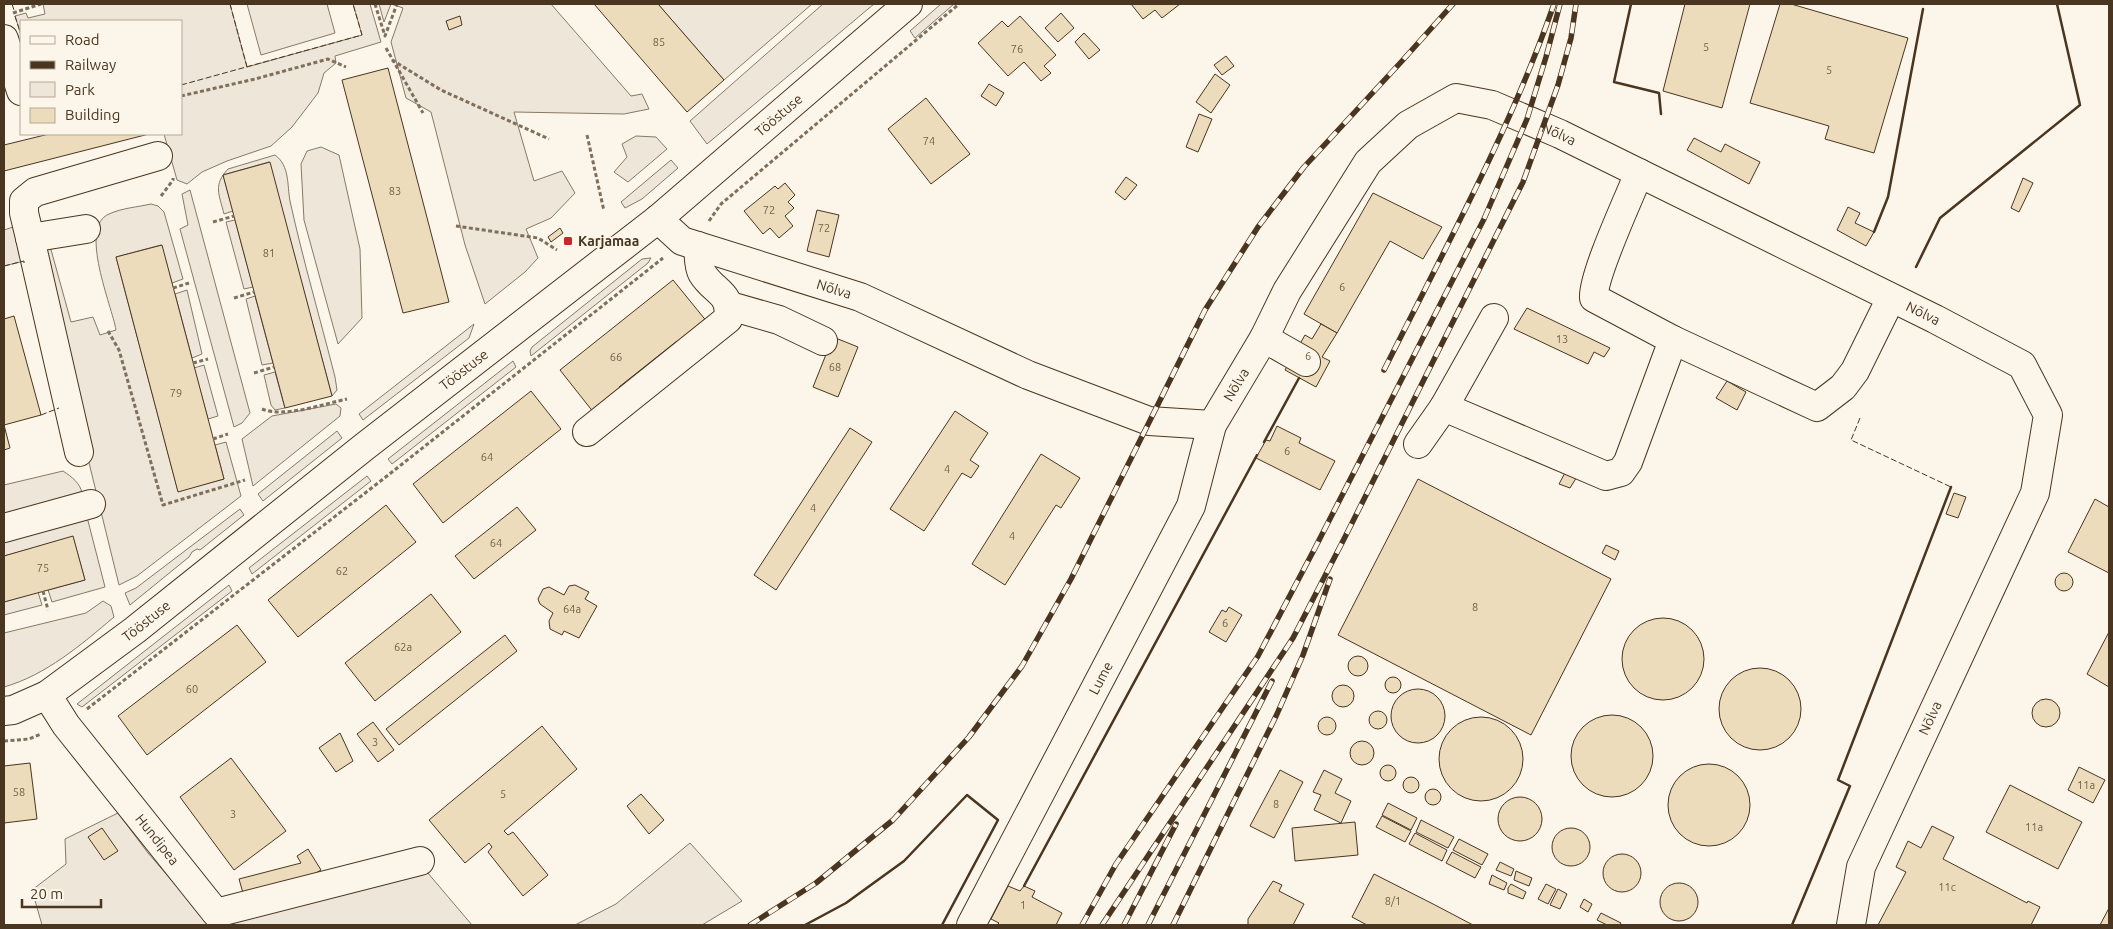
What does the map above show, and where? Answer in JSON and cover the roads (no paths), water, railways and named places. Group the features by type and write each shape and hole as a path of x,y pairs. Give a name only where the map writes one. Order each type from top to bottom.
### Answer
{"street":[{"name":"Tööstuse","path":"4,712 47,695 135,630 372,441 658,219 908,4"},
{"path":"4,38 20,88"},
{"name":"Nõlva","path":"658,219 690,244 860,296 1028,375 1149,421 1212,425 1264,338 1287,292 1368,162 1408,125 1456,98 1492,106 1527,119 1891,298 2022,365 2048,416 2035,493 1861,867 1851,925"},
{"path":"79,452 24,213 24,201 35,192 158,156"},
{"path":"1639,173 1593,290 1594,298 1673,340 1816,407 1843,387 1855,371 1891,298"},
{"path":"30,238 86,229"},
{"path":"690,244 702,273 730,306 779,320 823,341"},
{"path":"587,432 728,319 730,306"},
{"path":"1418,444 1444,407 1494,318"},
{"path":"1264,338 1306,362"},
{"path":"1444,407 1606,476 1622,472 1628,462 1673,340"},
{"name":"Lume","path":"971,925 1191,506 1212,425"},
{"path":"4,528 91,504"},
{"name":"Hundipea","path":"47,695 66,725 216,913 420,861"}],"railway":[{"path":"750,925 816,883 893,820 969,737 1022,666 1071,579 1205,310 1258,227 1304,167 1453,4"},
{"path":"1384,370 1497,144 1537,51 1554,4"},
{"path":"1082,925 1116,864 1258,656 1315,548 1484,219 1527,119 1560,4"},
{"path":"1102,925 1293,638 1345,537 1523,182 1558,85 1571,38 1576,4"},
{"path":"1173,925 1277,714 1303,655 1330,579"},
{"path":"1148,925 1272,681"},
{"path":"1124,925 1176,824"}],"place":[{"name":"Karjamaa","path":"568,241"}]}
